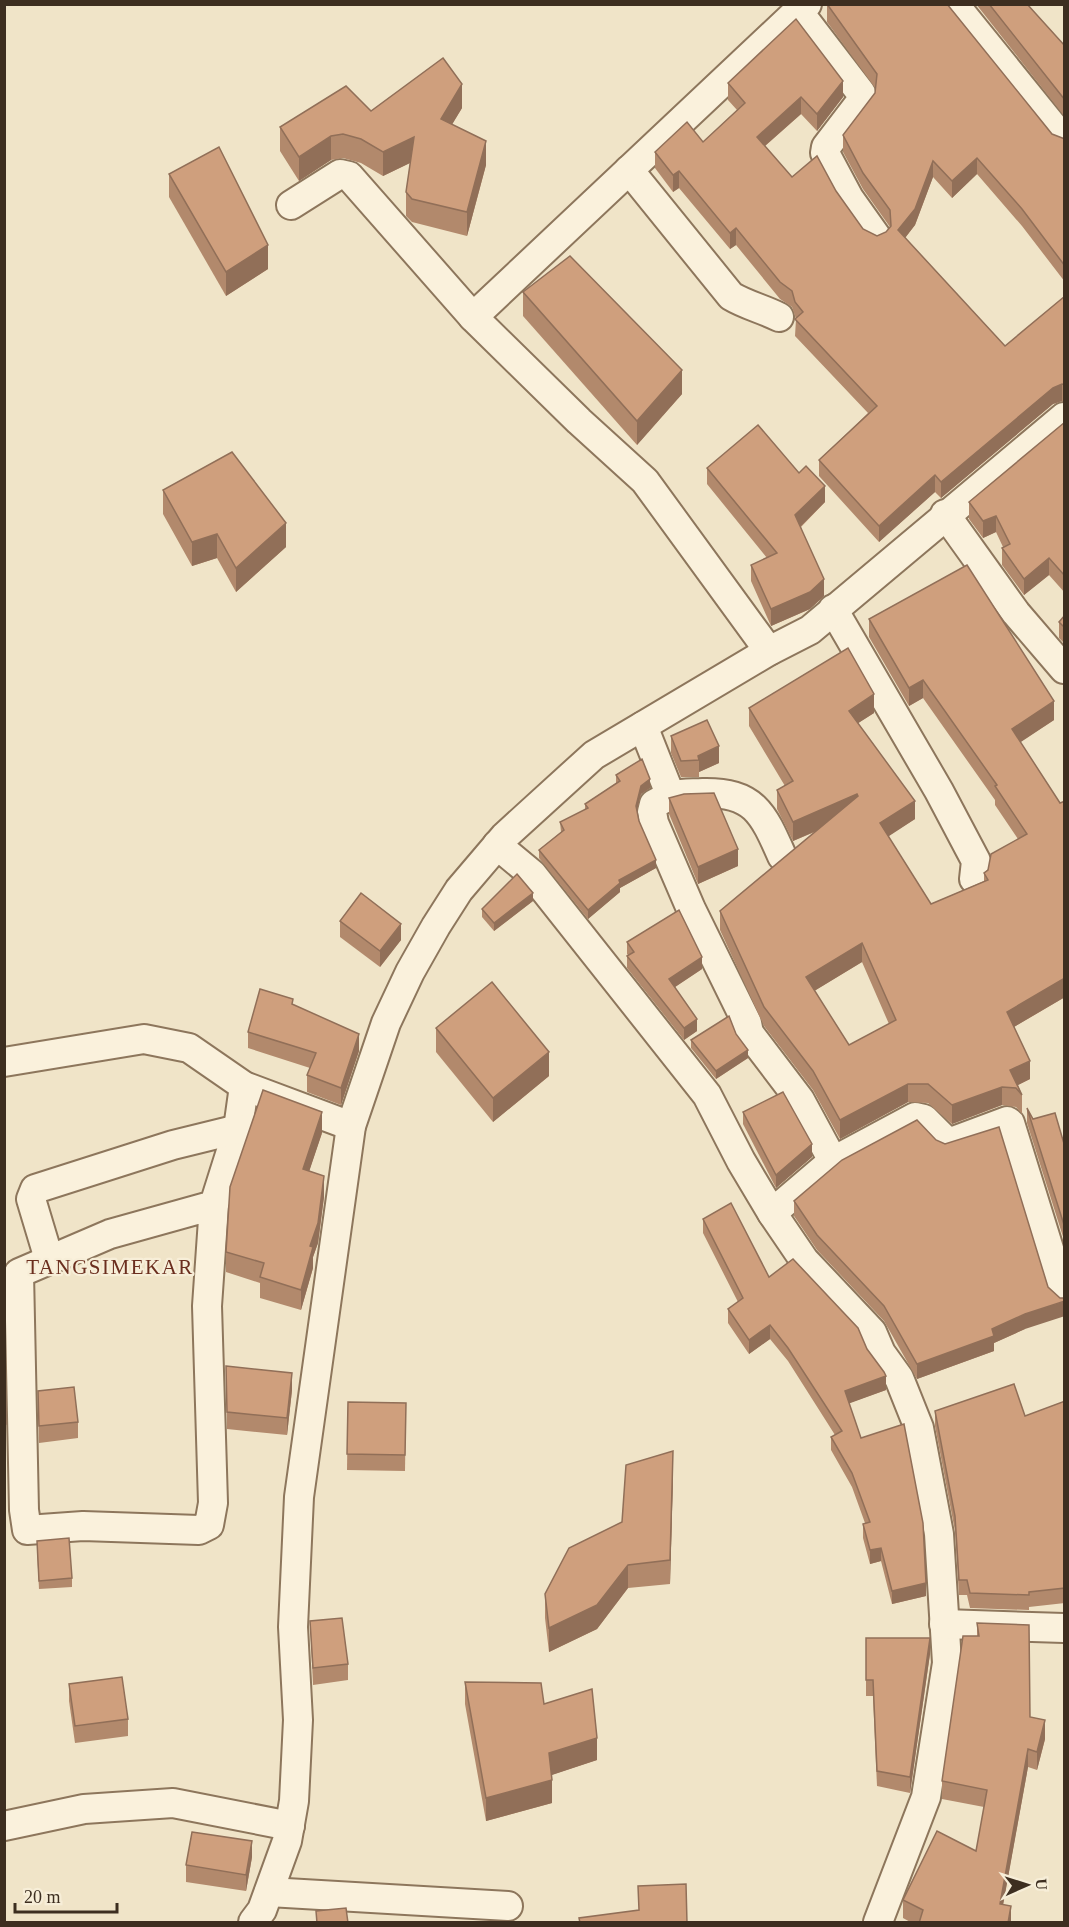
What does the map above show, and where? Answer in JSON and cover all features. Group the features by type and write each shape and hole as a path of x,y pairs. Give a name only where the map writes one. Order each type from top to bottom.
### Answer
{"street":[{"path":"954,4 1065,141"},
{"path":"473,317 802,8 861,93 862,100 826,147 825,153 849,198 876,236"},
{"path":"628,170 731,296 779,317"},
{"path":"291,205 340,174 349,176 473,317 579,421 645,481 769,651"},
{"path":"253,1923 262,1910 269,1892 290,1826 298,1720 293,1627 299,1497 351,1126 386,1023 410,972 459,890 497,845 594,755 769,651 810,630 945,514 1065,417"},
{"path":"945,514 1017,613 1065,669"},
{"path":"833,609 959,827 975,861 974,879"},
{"path":"644,726 670,794"},
{"path":"782,856 761,815 733,794 670,794 654,804 652,817 691,909 747,1023 749,1033 800,1100 833,1161"},
{"path":"497,845 532,874 706,1095 741,1161 804,1260 872,1332 881,1353 899,1378 920,1428 939,1534 946,1663 926,1797 878,1923"},
{"path":"4,1062 144,1039 189,1048 244,1086 351,1126"},
{"path":"214,1205 110,1234 23,1270 17,1277 14,1508 29,1530 83,1526 199,1530 209,1525 213,1503 207,1306 214,1205 238,1129 244,1086"},
{"path":"772,1213 833,1161 915,1117 924,1119 948,1143 1007,1121 1010,1124 1065,1297"},
{"path":"49,1259 31,1199 35,1189 141,1154 238,1129"},
{"path":"945,1624 1065,1628"},
{"path":"4,1826 84,1809 173,1803 290,1826"},
{"path":"269,1892 508,1906"}],"building":[{"path":"827,4 947,4 1052,134 1065,139 1065,266 1022,209 977,158 952,181 933,161 915,209 898,230 1005,346 1065,296 1065,385 1053,388 941,482 935,475 879,526 819,460 877,406 795,319 803,312 795,302 792,291 780,282 736,228 730,233 679,171 673,175 655,152 687,122 703,142 745,103 728,83 796,19 843,81 817,114 801,97 757,137 792,177 817,156 836,191 863,229 877,236 886,232 891,226 890,210 863,173 843,135 875,93 877,74"},
{"path":"989,4 1027,4 1065,46 1065,100"},
{"path":"443,58 462,84 441,119 486,141 467,212 412,199 406,192 414,137 383,152 361,139 343,134 331,136 299,157 280,127 346,86 371,111"},
{"path":"219,147 268,245 226,272 169,174"},
{"path":"570,256 682,370 637,421 523,292"},
{"path":"1065,422 1065,576 1049,558 1024,579 1002,548 1010,544 996,516 983,521 969,502"},
{"path":"758,425 799,473 806,466 825,486 795,515 824,579 810,592 771,609 751,565 777,553 707,468"},
{"path":"232,452 286,523 236,568 217,534 192,542 163,490"},
{"path":"967,565 1054,701 1012,729 1060,803 1065,801 1065,978 1007,1012 1030,1061 1010,1070 1022,1095 1016,1088 1002,1087 952,1105 928,1084 908,1084 840,1120 813,1071 764,1007 720,911 858,796 857,794 793,822 777,790 793,781 749,708 848,648 874,694 849,711 915,801 880,823 931,904 988,880 984,873 988,870 991,854 1027,834 995,786 997,785 923,680 909,688 869,619","holes":["862,943 896,1020 849,1045 806,977"]},
{"path":"1065,615 1065,628 1059,622"},
{"path":"707,720 719,746 698,756 699,760 681,761 671,736"},
{"path":"642,759 650,779 641,786 636,806 639,821 656,860 619,880 620,883 588,910 539,850 564,830 560,822 588,808 585,804 620,781 616,775"},
{"path":"714,793 738,849 698,867 669,798 684,794"},
{"path":"517,874 533,893 494,923 482,909"},
{"path":"361,893 401,924 380,951 340,921"},
{"path":"679,910 702,957 669,979 697,1019 684,1028 627,956 634,952 627,942"},
{"path":"492,982 549,1052 493,1098 436,1028"},
{"path":"260,989 293,999 292,1004 359,1034 341,1088 307,1075 316,1053 248,1032"},
{"path":"729,1016 736,1034 748,1050 716,1071 691,1040"},
{"path":"263,1090 322,1112 303,1169 324,1176 318,1223 310,1246 313,1247 301,1290 260,1277 264,1263 226,1252 230,1187"},
{"path":"783,1092 812,1144 776,1175 743,1112"},
{"path":"1027,1108 1033,1119 1055,1113 1065,1147 1065,1228"},
{"path":"917,1120 936,1140 945,1144 999,1127 1048,1287 1060,1298 1065,1298 1065,1301 1025,1314 992,1329 994,1336 917,1364 884,1306 817,1235 794,1201 842,1160"},
{"path":"731,1203 769,1277 793,1259 858,1328 867,1349 884,1372 886,1376 845,1391 861,1438 904,1424 923,1523 926,1583 892,1591 881,1548 870,1550 863,1524 870,1522 852,1473 831,1437 842,1431 788,1348 770,1325 749,1340 728,1309 743,1298 703,1219"},
{"path":"226,1366 292,1373 287,1418 227,1412"},
{"path":"4,1367 6,1424 4,1424"},
{"path":"1014,1384 1025,1416 1065,1401 1065,1588 1029,1592 1029,1595 970,1593 967,1580 959,1580 955,1516 935,1411"},
{"path":"74,1387 78,1422 39,1426 38,1391"},
{"path":"348,1402 406,1403 405,1455 347,1454"},
{"path":"673,1451 670,1560 628,1565 597,1605 549,1628 545,1594 569,1548 622,1522 626,1465"},
{"path":"69,1538 72,1578 39,1581 37,1541"},
{"path":"342,1618 348,1664 313,1668 310,1621"},
{"path":"977,1623 1029,1625 1030,1717 1045,1720 1037,1752 1028,1749 1000,1904 1011,1906 1008,1923 919,1923 923,1910 903,1900 937,1831 976,1851 987,1790 942,1781 963,1636 979,1636"},
{"path":"866,1638 930,1638 910,1777 877,1771 873,1680 866,1680"},
{"path":"122,1677 128,1719 75,1726 69,1684"},
{"path":"465,1682 541,1683 544,1704 592,1689 597,1738 549,1753 552,1780 486,1798"},
{"path":"192,1832 252,1841 246,1875 186,1865"},
{"path":"686,1884 687,1923 580,1923 579,1918 639,1910 638,1886"},
{"path":"346,1908 348,1923 317,1923 316,1911"}],"district":[{"name":"TANGSIMEKAR","path":"110,1267"}]}
